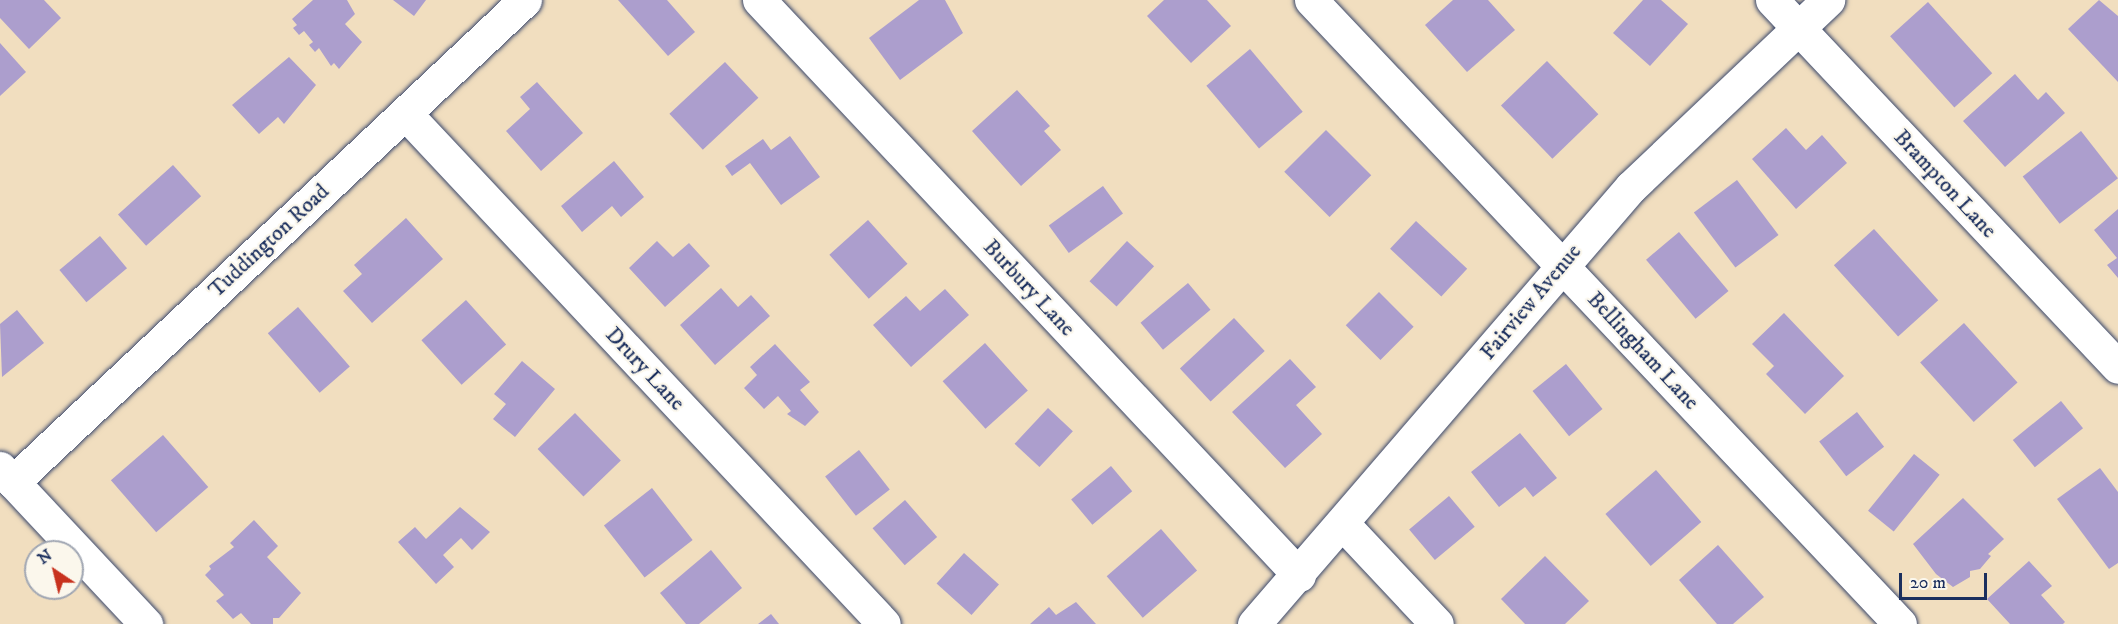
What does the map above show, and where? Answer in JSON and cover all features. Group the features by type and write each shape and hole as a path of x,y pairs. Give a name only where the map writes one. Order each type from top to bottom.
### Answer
{"street":[{"name":"Tuddington Road","path":"7,475 405,113 525,0"},
{"name":"Burbury Lane","path":"759,0 1299,575"},
{"name":"Bellingham Lane","path":"1311,0 1900,624"},
{"name":"Brampton Lane","path":"1772,0 2118,368"},
{"name":"Fairview Avenue","path":"1254,624 1343,524 1562,266 1676,141 1828,0"},
{"name":"Drury Lane","path":"405,113 884,624"},
{"path":"7,475 146,624"},
{"path":"1343,524 1437,624"}],"building":[{"path":"0,0 44,0 61,18 29,49 0,18"},
{"path":"313,0 347,0 355,14 345,24 362,42 339,69 334,63 331,66 319,48 315,52 309,45 313,42 304,31 299,35 293,28 297,25 292,19"},
{"path":"393,0 426,0 414,16"},
{"path":"618,0 667,0 695,32 668,56"},
{"path":"919,0 945,0 963,33 900,80 869,38"},
{"path":"1164,0 1207,0 1231,26 1191,63 1147,16"},
{"path":"1453,0 1488,0 1515,30 1467,72 1425,25"},
{"path":"1643,0 1661,0 1688,24 1650,66 1613,33"},
{"path":"2099,0 2118,16 2118,82 2068,29"},
{"path":"1928,2 1992,73 1954,107 1890,36"},
{"path":"0,43 26,72 0,96"},
{"path":"1250,49 1303,112 1259,148 1206,86"},
{"path":"289,57 316,85 284,124 278,117 259,134 232,105"},
{"path":"1547,61 1598,114 1552,159 1501,105"},
{"path":"725,62 758,98 703,150 669,114"},
{"path":"2015,74 2038,100 2046,92 2065,113 2005,167 1963,121"},
{"path":"537,82 583,133 541,171 506,131 530,109 520,97"},
{"path":"1017,90 1050,126 1044,131 1061,150 1021,186 972,131"},
{"path":"1786,128 1806,150 1822,135 1847,163 1796,209 1752,159"},
{"path":"1326,130 1371,175 1330,217 1284,172"},
{"path":"2081,131 2118,178 2060,224 2023,177"},
{"path":"790,136 820,177 781,205 750,163 732,176 725,166 763,139 771,150"},
{"path":"614,161 644,197 621,217 612,206 582,232 561,206"},
{"path":"173,165 201,196 146,246 118,215"},
{"path":"1737,180 1779,235 1735,268 1694,212"},
{"path":"1103,186 1123,214 1069,253 1049,225"},
{"path":"2118,209 2118,278 2107,265 2117,258 2094,230"},
{"path":"406,218 443,259 372,323 343,291 362,274 354,265"},
{"path":"868,220 907,264 869,299 829,255"},
{"path":"1416,221 1467,269 1441,297 1390,249"},
{"path":"1874,229 1938,300 1898,336 1834,265"},
{"path":"1679,232 1728,291 1696,319 1646,260"},
{"path":"100,236 127,268 86,302 59,270"},
{"path":"657,241 673,257 689,243 710,266 665,307 629,268"},
{"path":"1127,241 1154,266 1117,306 1089,281"},
{"path":"1188,283 1210,310 1163,350 1141,323"},
{"path":"721,288 738,307 751,295 770,316 715,365 680,325"},
{"path":"945,289 969,315 911,367 873,325 906,296 920,311"},
{"path":"1379,292 1414,327 1380,360 1346,325"},
{"path":"466,300 506,345 462,385 421,340"},
{"path":"298,307 350,367 320,393 268,333"},
{"path":"17,310 44,343 2,377 0,324"},
{"path":"1784,313 1844,376 1805,414 1766,374 1774,366 1752,344"},
{"path":"1234,318 1265,351 1211,401 1180,368"},
{"path":"1964,323 2018,382 1974,422 1920,362"},
{"path":"985,343 1028,391 985,429 943,381"},
{"path":"775,344 810,382 800,390 819,412 805,426 787,414 791,411 778,396 764,409 744,388 757,375 750,367"},
{"path":"1290,359 1316,387 1296,405 1322,434 1285,468 1232,412"},
{"path":"522,361 555,389 515,437 493,419 506,404 494,394"},
{"path":"1566,364 1603,409 1569,436 1533,391"},
{"path":"2061,401 2083,428 2035,467 2013,440"},
{"path":"1048,408 1073,431 1039,467 1015,444"},
{"path":"1857,412 1884,447 1846,476 1819,442"},
{"path":"575,413 621,460 583,497 538,449"},
{"path":"1520,433 1557,478 1533,497 1525,487 1499,507 1471,472"},
{"path":"163,435 208,487 156,532 111,480"},
{"path":"859,450 890,489 856,516 825,476"},
{"path":"1914,454 1940,475 1894,531 1868,511"},
{"path":"1111,466 1132,491 1092,525 1071,499"},
{"path":"2100,468 2118,492 2118,563 2109,569 2057,499"},
{"path":"1656,470 1701,522 1651,566 1605,514"},
{"path":"652,488 693,540 645,578 604,526"},
{"path":"1449,496 1475,527 1435,560 1409,529"},
{"path":"1963,498 2004,539 1988,554 1991,556 1980,569 1970,571 1970,577 1953,587 1936,574 1913,544"},
{"path":"905,500 937,537 905,565 873,528"},
{"path":"460,507 490,532 472,550 461,538 443,555 454,567 436,584 398,542 415,527 426,539"},
{"path":"254,520 278,546 267,557 301,593 279,618 273,618 273,624 251,624 241,613 233,619 216,601 224,595 205,575 211,569 209,566 234,547 230,543"},
{"path":"1161,529 1197,571 1143,618 1107,576"},
{"path":"1718,545 1764,597 1733,624 1717,624 1679,580"},
{"path":"711,550 742,588 699,624 686,624 660,593"},
{"path":"964,553 999,584 971,615 937,583"},
{"path":"1545,556 1589,601 1565,624 1525,624 1501,599"},
{"path":"2029,561 2052,586 2041,595 2065,622 2063,624 2010,624 1987,599"},
{"path":"1076,602 1096,624 1030,624 1049,607 1056,615"},
{"path":"771,614 779,624 758,624"}]}
